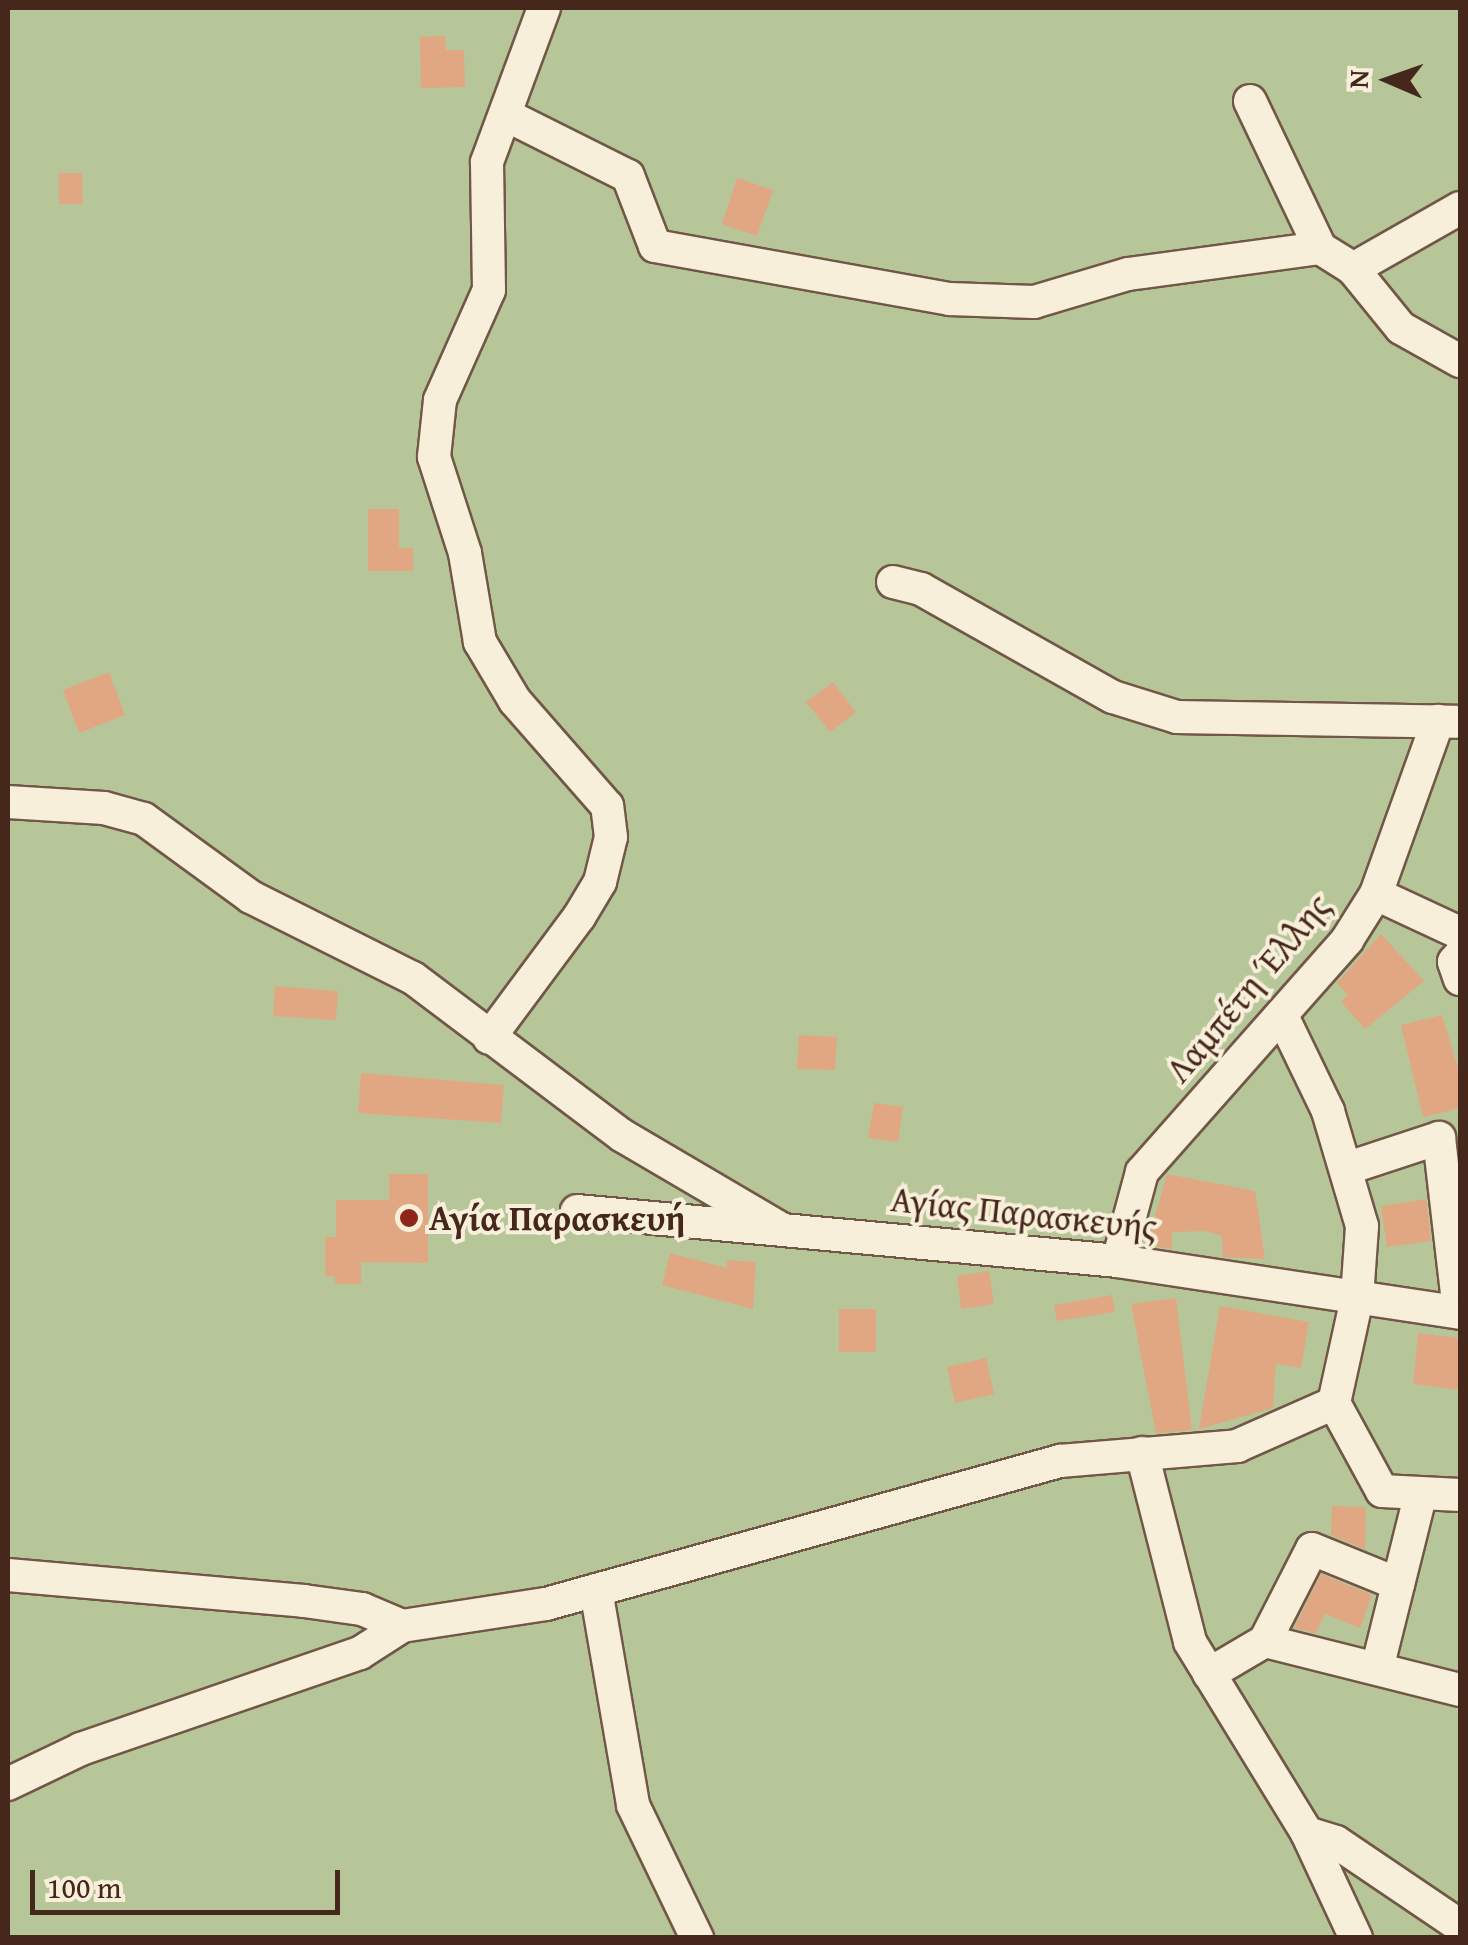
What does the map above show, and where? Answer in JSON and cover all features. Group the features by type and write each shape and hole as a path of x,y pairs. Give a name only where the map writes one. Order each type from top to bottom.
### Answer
{"street":[{"path":"489,1038 586,905 611,836 607,806 515,701 480,642 465,553 436,470 440,400 488,290 487,162 510,117 544,8"},
{"path":"1250,102 1320,248 1353,269 1400,328 1460,362"},
{"path":"510,117 628,176 654,246 950,300 1034,302 1128,274 1320,248"},
{"path":"1353,269 1460,208"},
{"path":"893,582 921,589 1112,697 1177,717 1449,722"},
{"name":"Λαμπέτη Έλλης","path":"1118,1260 1142,1172 1282,1016 1376,894 1449,722"},
{"path":"8,802 104,808 144,819 251,897 412,978 623,1136 778,1227"},
{"path":"1376,894 1460,933"},
{"path":"1460,955 1454,962 1460,978"},
{"path":"1282,1016 1348,1168 1362,1226 1357,1298 1334,1403 1382,1490 1420,1497 1460,1495"},
{"path":"1348,1168 1440,1138 1460,1312"},
{"name":"Αγίας Παρασκευής","path":"577,1211 1118,1260 1460,1312"},
{"path":"8,1784 81,1749 360,1652 402,1626 596,1590 1021,1469 1142,1453 1237,1446 1334,1403"},
{"path":"1142,1453 1190,1642 1307,1832 1356,1938"},
{"path":"1378,1666 1420,1497"},
{"path":"1209,1674 1266,1641 1312,1549 1398,1584"},
{"path":"8,1575 304,1601 362,1609 402,1626"},
{"path":"596,1590 633,1804 697,1938"},
{"path":"1266,1641 1378,1666 1460,1690"},
{"path":"1307,1832 1336,1842 1460,1926"}],"green space":[{"path":"8,8 1460,8 1460,1937 8,1938"}],"building":[{"path":"445,36 446,50 464,50 465,87 421,88 420,37"},
{"path":"59,173 82,173 83,204 59,204"},
{"path":"737,178 773,190 757,236 722,224"},
{"path":"368,509 399,509 399,548 413,548 413,571 368,571"},
{"path":"109,672 125,715 79,733 63,690"},
{"path":"833,682 856,712 830,732 806,702"},
{"path":"1381,934 1424,981 1365,1029 1341,1002 1348,995 1337,983"},
{"path":"275,986 338,991 336,1020 273,1016"},
{"path":"1442,1015 1460,1075 1460,1108 1423,1117 1401,1025"},
{"path":"799,1035 837,1037 835,1070 797,1069"},
{"path":"361,1073 504,1085 501,1123 358,1113"},
{"path":"874,1103 903,1107 898,1142 868,1138"},
{"path":"389,1174 428,1174 428,1263 361,1262 361,1284 335,1284 335,1276 325,1276 325,1237 336,1237 336,1200 389,1200"},
{"path":"1167,1174 1255,1191 1265,1259 1223,1257 1222,1236 1205,1231 1172,1232 1172,1249 1147,1245"},
{"path":"1426,1199 1431,1241 1387,1247 1381,1206"},
{"path":"670,1253 727,1268 727,1260 756,1262 753,1309 662,1285"},
{"path":"989,1271 994,1304 961,1309 957,1276"},
{"path":"1112,1295 1115,1312 1057,1321 1054,1305"},
{"path":"1176,1298 1192,1430 1156,1433 1131,1304"},
{"path":"1220,1306 1309,1322 1301,1368 1276,1364 1273,1408 1199,1429"},
{"path":"839,1309 876,1309 876,1352 839,1352"},
{"path":"1418,1333 1460,1338 1460,1390 1413,1384"},
{"path":"986,1358 994,1394 955,1403 947,1367"},
{"path":"1332,1506 1366,1507 1365,1549 1331,1535"},
{"path":"1321,1574 1372,1595 1360,1628 1325,1614 1316,1633 1294,1628"}],"place":[{"name":"Αγία Παρασκευή","path":"409,1218"}]}
